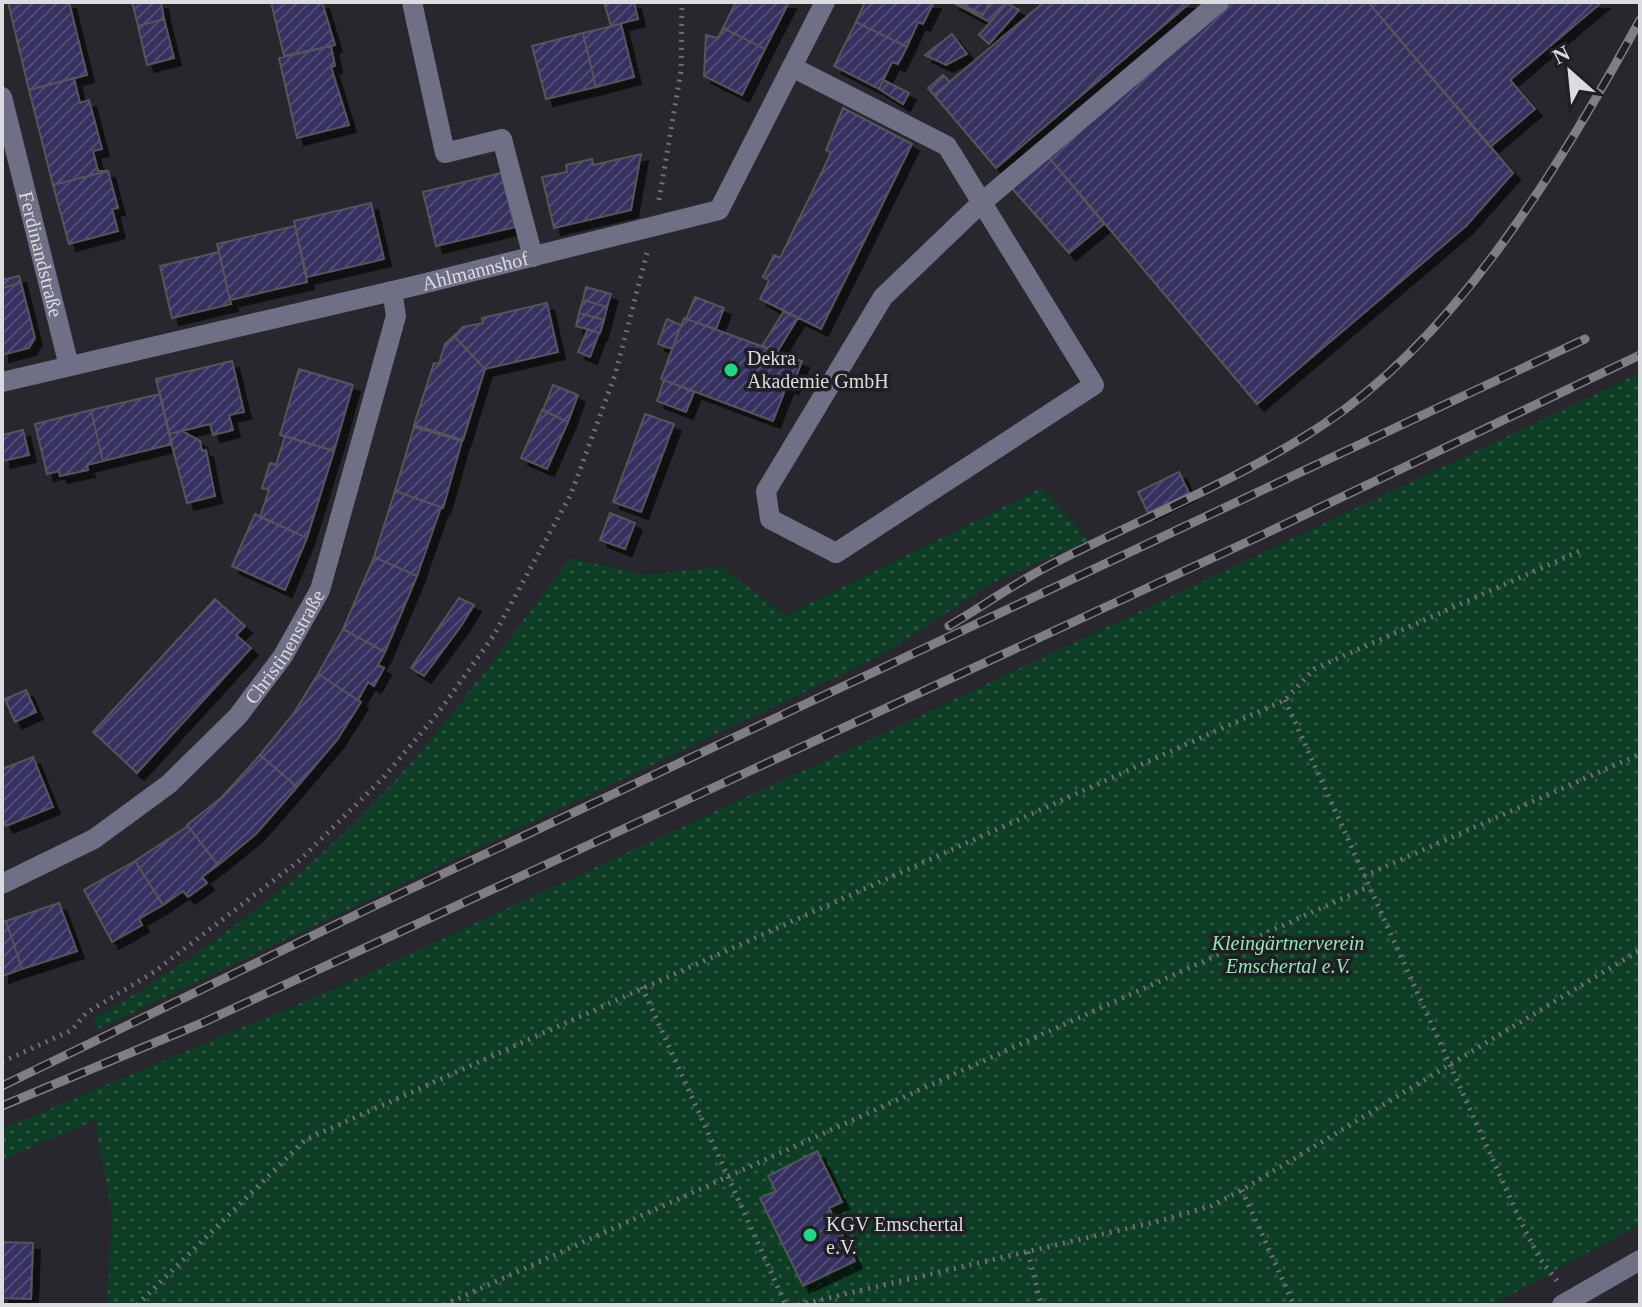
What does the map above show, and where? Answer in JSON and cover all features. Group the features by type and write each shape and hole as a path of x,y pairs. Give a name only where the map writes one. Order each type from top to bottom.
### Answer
{"street":[{"path":"412,2 445,153 502,139 533,257"},
{"name":"Ahlmannshof","path":"2,382 392,291 719,210 825,2"},
{"path":"792,67 947,146 980,204 1094,385 836,553 770,519 766,491 883,297 980,204 1219,2"},
{"name":"Ferdinandstraße","path":"2,97 69,366"},
{"name":"Christinenstraße","path":"2,884 94,839 169,784 238,716 283,656 320,590 396,316 392,291"},
{"path":"1567,1302 1640,1260"}],"path":[{"path":"2,1062 72,1030 86,1013 154,972 300,860 383,778 438,713 494,635 571,494 615,375 653,228 681,71 682,2"},
{"path":"137,1305 305,1140 1285,700 1314,669 1582,550"},
{"path":"1285,700 1450,1067 1540,1259 1567,1302"},
{"path":"1364,876 1640,754"},
{"path":"444,1305 1370,886"},
{"path":"798,1305 1159,1221 1211,1206 1450,1067 1640,950"},
{"path":"642,987 786,1305"},
{"path":"1242,1190 1294,1305"},
{"path":"1028,1252 1041,1305"}],"green space":[{"name":"Kleingärtnerverein Emschertal e.V.","path":"1640,373 1640,1224 1492,1305 107,1305 112,1214 95,1120 2,1160 2,1129 332,990 882,734"},
{"path":"1042,488 1089,541 994,582 880,656 98,1029 93,1019 209,945 281,889 349,828 431,739 570,558 643,575 722,567 785,616"}],"building":[{"path":"8,2 69,2 87,75 29,90"},
{"path":"132,2 161,2 164,19 138,26"},
{"path":"271,2 322,2 335,45 284,56"},
{"path":"604,2 634,2 638,19 611,26"},
{"path":"736,2 789,2 765,49 723,28"},
{"path":"865,2 934,2 923,24 918,22 907,47 856,22"},
{"path":"952,2 983,15 990,2 1007,3 990,22"},
{"path":"958,2 990,2 983,15"},
{"path":"1044,2 1191,2 996,168 934,95"},
{"path":"1227,2 1368,2 1513,173 1466,226 1257,404 1047,155"},
{"path":"1368,2 1602,2 1510,80 1535,109 1490,147"},
{"path":"1007,3 1019,10 989,44 979,35"},
{"path":"164,19 174,58 147,65 138,26"},
{"path":"856,22 907,47 898,64 892,62 879,89 834,66"},
{"path":"621,24 634,77 596,87 583,33"},
{"path":"723,28 765,49 742,95 704,76 706,35 718,38"},
{"path":"583,33 596,87 546,99 532,46"},
{"path":"952,34 967,54 946,65 925,55"},
{"path":"331,46 335,66 331,67 349,125 297,138 279,58"},
{"path":"943,75 950,82 934,95 928,88"},
{"path":"74,78 80,103 89,100 102,149 93,151 98,171 108,171 53,185 29,90"},
{"path":"883,80 909,93 903,104 879,89"},
{"path":"843,108 912,144 821,329 760,299 769,281 763,277 774,255 780,258 831,153 826,150"},
{"path":"641,154 631,210 554,228 542,177 567,172 566,165 592,159 593,165"},
{"path":"1047,155 1104,224 1069,253 1010,186"},
{"path":"108,171 118,208 112,209 118,231 69,244 53,185"},
{"path":"501,173 515,227 436,246 423,192"},
{"path":"371,203 384,259 307,277 294,221"},
{"path":"295,226 307,282 230,300 217,244"},
{"path":"219,252 231,304 172,318 160,266"},
{"path":"19,276 21,283 2,288 2,280"},
{"path":"21,283 35,338 29,348 2,355 2,288"},
{"path":"586,287 611,294 607,307 583,300"},
{"path":"695,297 724,308 716,329 686,319"},
{"path":"583,300 607,307 604,320 579,313"},
{"path":"547,303 558,352 485,369 454,336 463,327 483,323 482,318"},
{"path":"784,311 798,318 777,352 762,346"},
{"path":"579,313 604,320 600,333 576,326"},
{"name":"Dekra Akademie GmbH","path":"684,318 802,361 792,387 787,385 773,421 661,379"},
{"path":"667,319 681,325 672,349 658,344"},
{"path":"588,329 599,333 590,357 578,352"},
{"path":"454,336 485,369 463,440 414,425 434,363 439,364 445,344"},
{"path":"232,361 244,412 229,415 233,430 213,435 210,424 169,434 156,379"},
{"path":"299,369 353,385 334,451 280,435"},
{"path":"664,380 694,392 686,412 657,401"},
{"path":"553,385 578,395 568,422 543,410"},
{"path":"160,394 172,444 103,461 91,410"},
{"path":"91,410 103,461 87,465 88,470 60,476 59,471 47,474 35,424"},
{"path":"542,410 568,422 547,469 521,458"},
{"path":"645,414 674,424 641,512 613,502"},
{"path":"414,427 462,441 443,508 395,491"},
{"path":"23,430 29,455 3,461 2,435"},
{"path":"182,431 200,441 202,451 206,450 215,496 187,503 169,434"},
{"path":"285,436 334,451 307,538 260,517 269,490 262,488 270,463 276,465"},
{"path":"1179,472 1189,493 1148,513 1138,492"},
{"path":"395,491 441,507 417,576 374,557"},
{"path":"610,513 635,523 625,549 600,540"},
{"path":"255,514 307,538 285,590 232,566"},
{"path":"374,557 417,576 385,652 343,629"},
{"path":"459,598 474,605 424,676 411,668"},
{"path":"215,599 245,626 236,635 251,648 137,773 93,732"},
{"path":"343,629 385,652 378,665 384,668 374,686 368,682 358,700 318,674"},
{"path":"318,674 361,702 337,740 297,787 260,755 294,713"},
{"path":"26,690 36,712 15,722 5,699"},
{"path":"260,755 297,787 256,834 218,865 187,825 222,797"},
{"path":"33,757 53,807 6,826 2,817 2,769"},
{"path":"188,826 218,865 202,877 207,883 188,897 183,891 163,905 135,861"},
{"path":"135,861 163,905 139,919 142,925 112,942 84,890"},
{"path":"59,903 77,951 22,969 6,921"},
{"path":"6,921 22,969 2,976 2,923"},
{"name":"KGV Emschertal e.V.","path":"817,1151 842,1202 829,1208 855,1261 803,1286 760,1198 776,1191 768,1176"},
{"path":"2,1242 33,1243 31,1299 2,1298"}],"railway":[{"path":"949,626 1052,564 1223,482 1289,446 1371,388 1418,344 1462,295 1503,242 1576,131 1640,20"},
{"path":"2,1086 372,907 1585,339"},
{"path":"2,1106 202,1023 1258,537 1640,355"}],"place":[{"name":"Dekra Akademie GmbH","path":"731,370"},
{"name":"KGV Emschertal e.V.","path":"810,1235"}]}
